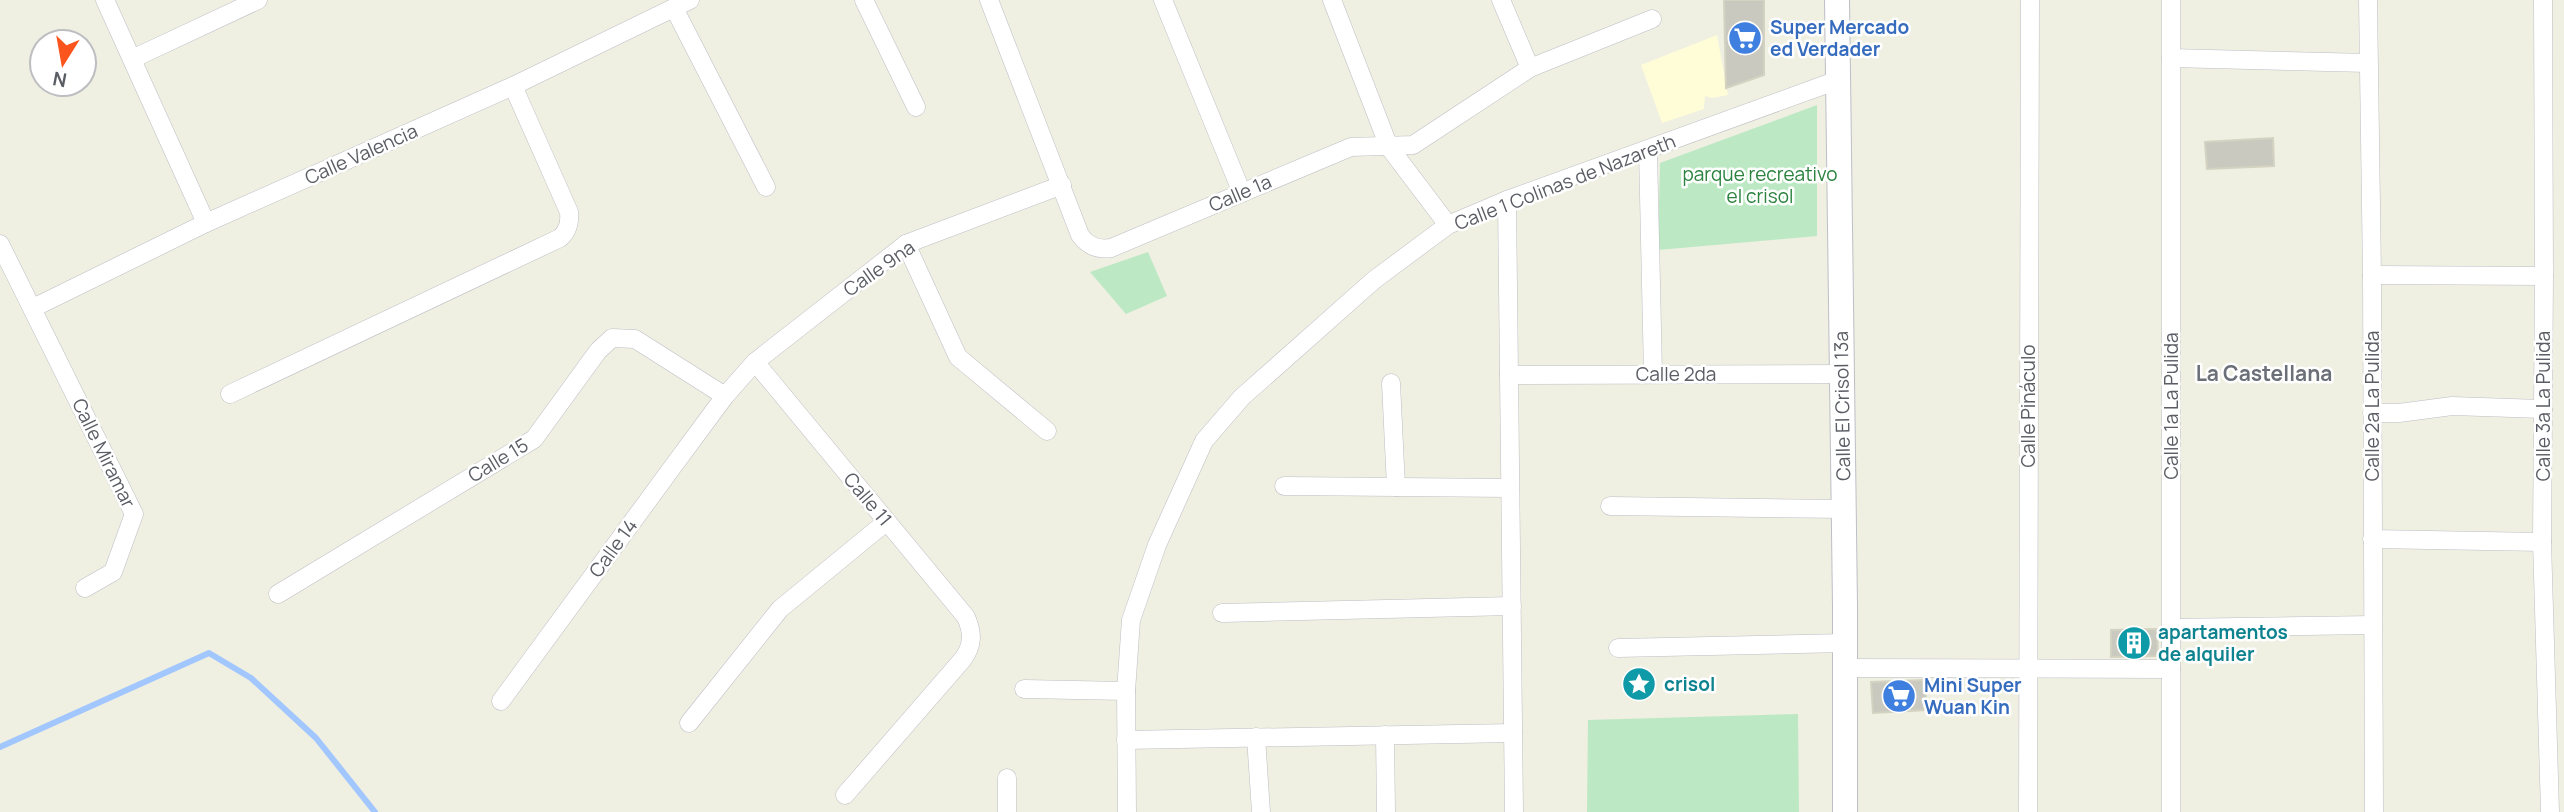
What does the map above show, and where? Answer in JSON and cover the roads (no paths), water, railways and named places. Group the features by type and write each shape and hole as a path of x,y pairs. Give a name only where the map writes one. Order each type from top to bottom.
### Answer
{"street":[{"path":"104,0 206,223"},
{"path":"132,60 258,0"},
{"path":"864,0 916,107"},
{"path":"989,0 1062,185"},
{"path":"1163,0 1242,192"},
{"path":"1332,0 1390,147 1448,225"},
{"path":"1501,0 1530,68"},
{"name":"Calle El Crisol 13a","path":"1837,0 1845,812"},
{"name":"Calle Pináculo","path":"2028,812 2030,0"},
{"name":"Calle 1a La Pulida","path":"2171,0 2171,812"},
{"name":"Calle 2a La Pulida","path":"2368,0 2374,812"},
{"name":"Calle 3a La Pulida","path":"2543,0 2542,542 2550,812"},
{"path":"682,4 766,187"},
{"name":"Calle Valencia","path":"33,308 206,223 513,86 682,4"},
{"name":"Calle 1a","path":"1062,185 1080,235 1093,247 1111,248 1351,147 1413,145 1530,68 1652,19"},
{"path":"2171,58 2368,63"},
{"name":"Calle 1 Colinas de Nazareth","path":"1127,812 1126,691 1131,620 1162,533 1204,441 1242,397 1374,280 1448,225 1507,200 1838,80"},
{"path":"230,394 560,238 565,233 570,219 569,212 513,86"},
{"path":"1648,150 1653,374"},
{"name":"Calle 9na","path":"725,396 755,362 906,244 1062,185"},
{"path":"1507,200 1514,812"},
{"name":"Calle Miramar","path":"0,244 134,514 113,572 85,588"},
{"path":"906,244 958,358 1047,431"},
{"path":"2372,275 2544,276"},
{"name":"Calle 15","path":"278,594 534,439 603,343 612,338 635,339 725,396"},
{"name":"Calle 11","path":"755,362 966,617 971,629 971,640 963,659 845,795"},
{"name":"Calle 2da","path":"1509,375 1842,374"},
{"path":"1391,383 1396,487"},
{"name":"Calle 14","path":"502,701 725,396"},
{"path":"2372,413 2399,413 2452,406 2543,409"},
{"path":"1284,486 1510,488"},
{"path":"1610,506 1844,509"},
{"path":"689,723 780,609 886,522"},
{"path":"2372,539 2542,542"},
{"path":"1222,612 1511,606"},
{"path":"2171,628 2373,625"},
{"path":"1618,648 1845,643"},
{"path":"1845,668 2171,668"},
{"path":"1024,689 1126,691"},
{"path":"1126,740 1513,733"},
{"path":"1385,735 1386,812"},
{"path":"1256,737 1261,812"},
{"path":"1007,778 1007,812"}],"waterway":[{"path":"0,747 209,653 251,678 316,738 375,812"}],"place":[{"name":"Super Mercado ed Verdader","path":"1745,38"},
{"name":"apartamentos de alquiler","path":"2134,643"},
{"name":"crisol","path":"1639,684"},
{"name":"Mini Super Wuan Kin","path":"1899,696"}],"district":[{"name":"La Castellana","path":"2264,374"}],"park label":[{"name":"parque recreativo el crisol","path":"1760,185"}]}
